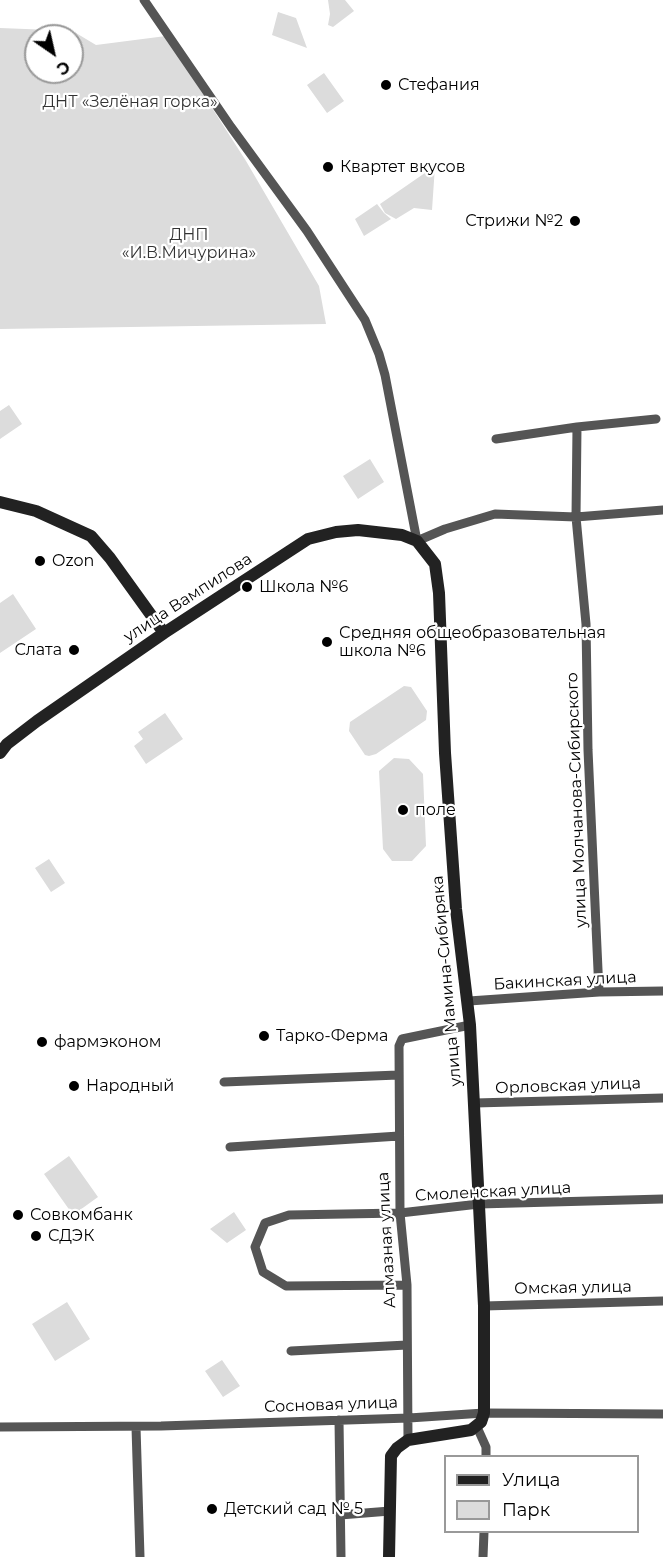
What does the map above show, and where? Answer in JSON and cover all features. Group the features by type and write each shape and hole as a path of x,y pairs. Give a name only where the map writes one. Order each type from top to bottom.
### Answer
{"street":[{"path":"144,0 231,127 307,231 365,320 385,375 417,541 445,529 495,514 576,517 663,510"},
{"path":"496,439 577,427 656,419"},
{"name":"улица Молчанова-Сибирского","path":"577,427 576,517 586,624 588,750 600,992"},
{"path":"0,502 36,511 91,536 110,558 164,633"},
{"name":"улица Вампилова","path":"0,753 7,744 37,721 164,633 308,539 336,532 358,530 402,536 417,541"},
{"name":"улица Мамина-Сибиряка","path":"417,541 435,564 439,593 454,883 469,1001 484,1306 484,1413 477,1426"},
{"name":"Бакинская улица","path":"469,1001 600,992 663,991"},
{"name":"Алмазная улица","path":"408,1440 410,1418 407,1285 400,1213 399,1046 402,1039 470,1025"},
{"path":"224,1082 398,1075"},
{"name":"Орловская улица","path":"475,1103 663,1098"},
{"path":"230,1147 399,1136"},
{"name":"Смоленская улица","path":"407,1285 286,1286 263,1272 255,1247 265,1223 289,1215 400,1213 479,1204 663,1199"},
{"name":"Омская улица","path":"484,1306 663,1301"},
{"path":"291,1351 407,1346"},
{"name":"Сосновая улица","path":"0,1427 136,1426 410,1418 484,1413 663,1414"},
{"path":"339,1420 341,1557"},
{"path":"136,1426 140,1557"},
{"path":"389,1557 390,1456 397,1448 408,1440 471,1430 477,1426 486,1447 486,1455"},
{"path":"340,1515 390,1511"},
{"path":"483,1557 484,1533"}],"green space":[{"path":"328,0 345,0 354,11 333,27 328,25 330,14"},
{"path":"278,12 296,18 307,48 272,35"},
{"name":"ДНП «И.В.Мичурина»","path":"0,28 24,29 24,84 84,84 84,38 96,45 166,36 246,161 319,286 326,324 0,329"},
{"path":"324,73 344,101 327,113 307,85"},
{"path":"435,166 432,210 414,208 396,219 385,213 380,204"},
{"path":"377,204 391,219 364,236 355,219"},
{"path":"9,405 22,424 0,439 0,411"},
{"path":"370,459 384,482 358,499 343,476"},
{"path":"13,594 36,629 0,653 0,603"},
{"path":"404,686 411,687 427,711 426,720 376,754 365,755 349,731 350,722"},
{"path":"165,713 183,739 146,764 134,746 143,739 138,732"},
{"name":"поле","path":"394,758 409,759 423,774 426,846 412,861 392,861 383,849 379,771"},
{"path":"49,859 65,883 51,892 35,868"},
{"path":"69,1156 98,1197 73,1215 44,1174"},
{"path":"234,1212 246,1230 227,1243 210,1229"},
{"path":"67,1302 90,1339 55,1361 32,1324"},
{"path":"222,1360 240,1386 223,1397 205,1371"}],"place":[{"name":"Стефания","path":"386,85"},
{"name":"Квартет вкусов","path":"328,167"},
{"name":"Стрижи №2","path":"575,221"},
{"name":"Ozon","path":"40,561"},
{"name":"Школа №6","path":"247,587"},
{"name":"Средняя общеобразовательная школа №6","path":"327,642"},
{"name":"Слата","path":"74,650"},
{"name":"поле","path":"403,810"},
{"name":"Тарко-Ферма","path":"264,1036"},
{"name":"фармэконом","path":"42,1042"},
{"name":"Народный","path":"74,1086"},
{"name":"Совкомбанк","path":"18,1215"},
{"name":"СДЭК","path":"36,1236"},
{"name":"Детский сад № 5","path":"212,1509"}],"park label":[{"name":"ДНТ «Зелёная горка»","path":"130,102"}]}
